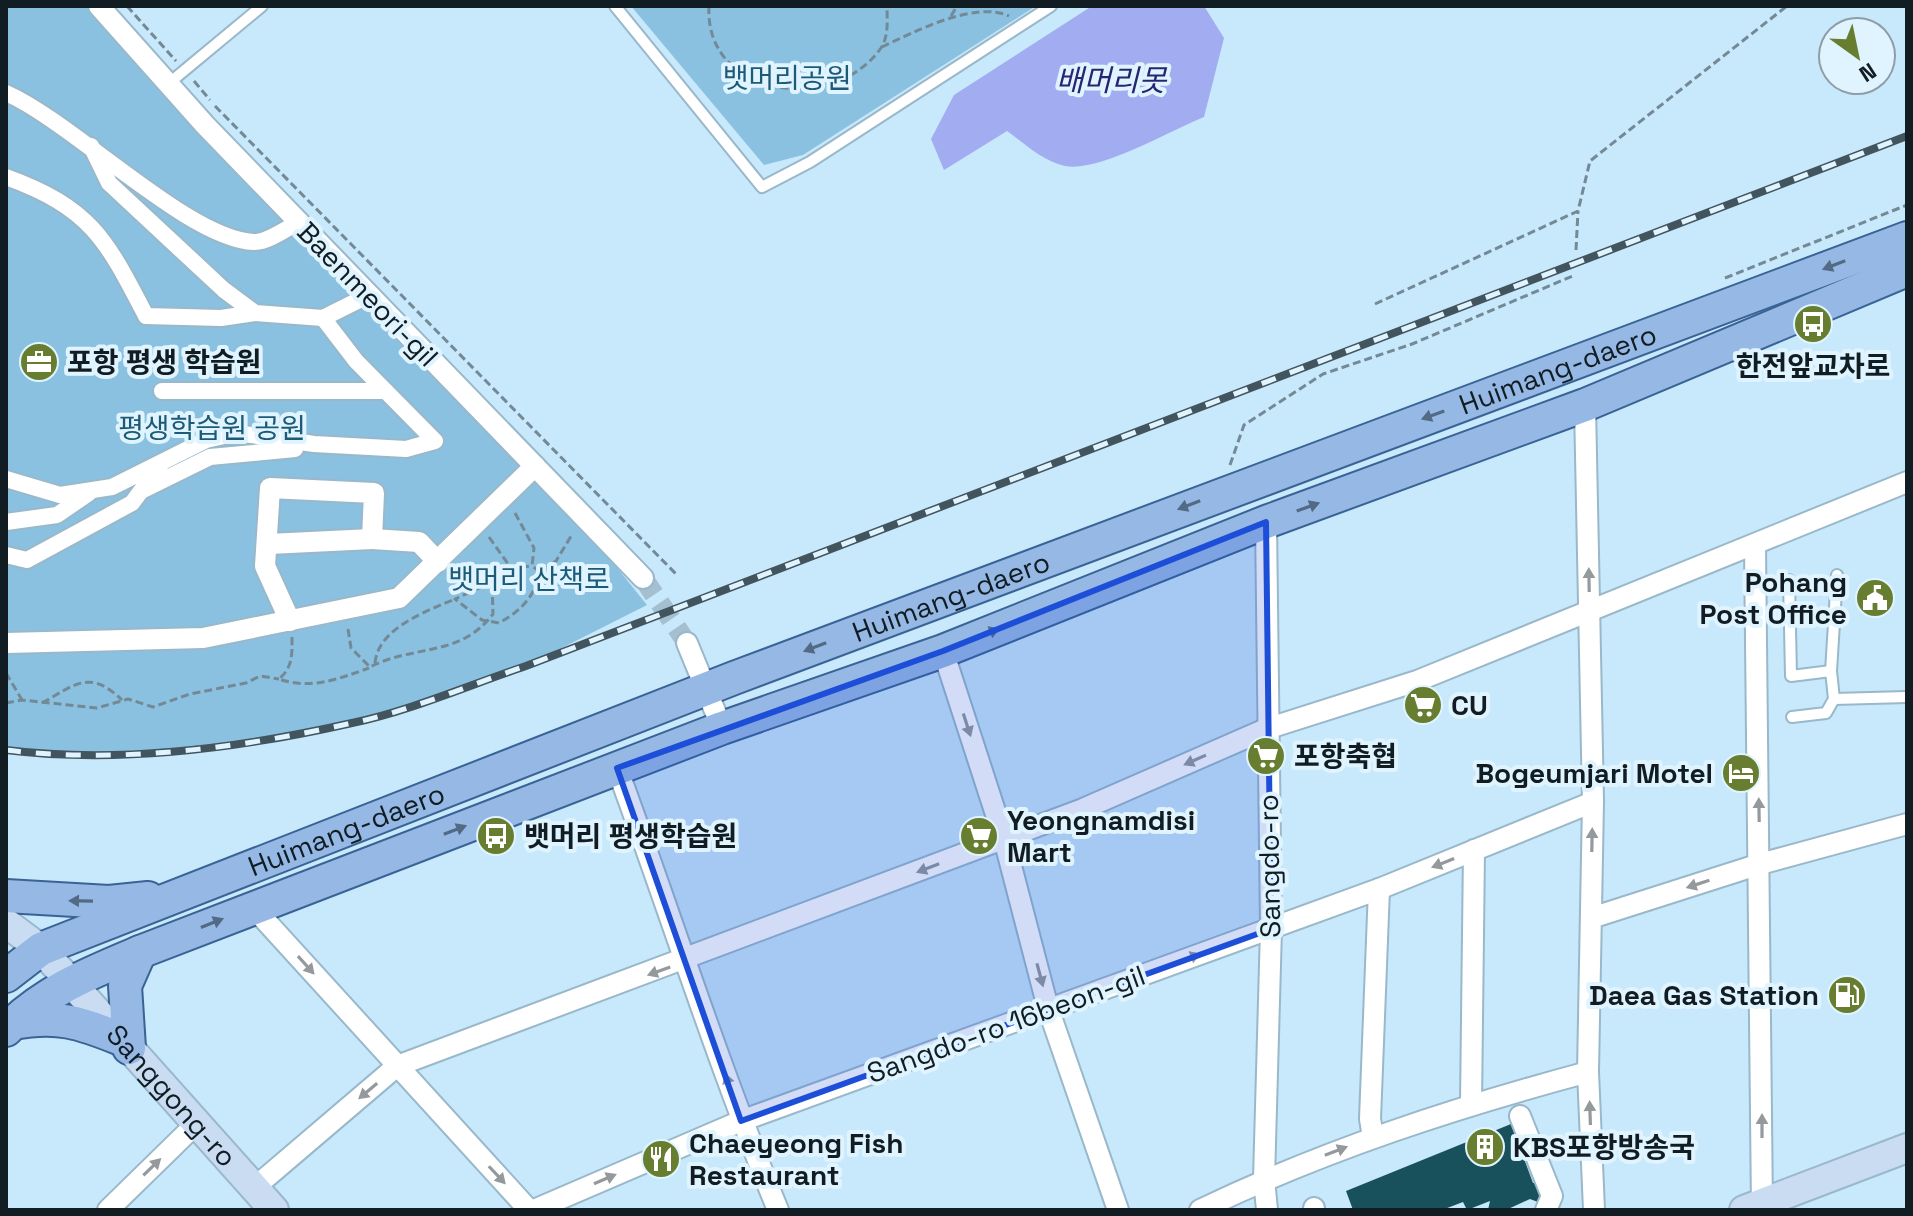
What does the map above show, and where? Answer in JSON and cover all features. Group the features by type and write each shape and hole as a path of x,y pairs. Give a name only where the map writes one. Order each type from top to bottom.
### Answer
{"main road":[{"name":"Huimang-daero","path":"6,976 41,949 187,895 708,688 1907,238"},
{"name":"Huimang-daero","path":"10,1026 35,1003 71,981 140,952 722,728 943,651 1266,522 1585,405 1907,270"},
{"path":"6,896 109,902 187,895"},
{"name":"Sanggong-ro","path":"6,923 41,949 71,981 274,1210"},
{"path":"10,1026 46,1017 71,1019 125,1043 125,986 140,952"},
{"path":"1756,1208 1907,1148"}],"street":[{"name":"Baenmeori-gil","path":"99,6 299,222 643,578"},
{"path":"6,93 26,102 189,216 231,238 258,243 299,222"},
{"path":"91,146 109,183 224,290 255,313"},
{"path":"6,177 67,204 110,246 146,316 221,318 255,313 323,318 369,295"},
{"path":"6,479 60,495 112,487 206,440 237,433 314,444 406,449 435,441 385,391 323,318"},
{"path":"162,391 385,391"},
{"path":"1585,405 1593,802 1588,1072 1594,1210"},
{"path":"141,491 210,457 314,444"},
{"path":"6,555 27,560 132,503 162,463"},
{"path":"6,643 203,638 399,598 535,466"},
{"path":"254,1188 397,1066 688,960 1083,809 1266,729 1417,681 1907,482"},
{"path":"290,621 265,566 269,544 270,488 374,493 372,539"},
{"path":"6,522 57,515 93,490"},
{"name":"Sangdo-ro","path":"1266,522 1266,729 1271,929 1264,1179 1267,1210"},
{"path":"269,544 372,539 419,542 438,562"},
{"path":"1755,546 1760,864 1756,1208"},
{"path":"687,643 722,728"},
{"path":"943,651 1004,839 1048,1008 1118,1210"},
{"path":"617,768 688,960 741,1121 778,1210"},
{"name":"Sangdo-ro 16beon-gil","path":"465,1140 531,1210 741,1121 1379,889 1593,802"},
{"path":"1591,918 1760,864 1907,824"},
{"path":"1471,1104 1474,850"},
{"path":"1373,1137 1370,1119 1379,889"},
{"name":"Huimang-daero","path":"253,907 465,1140"},
{"path":"1200,1210 1264,1179 1373,1137 1471,1104 1588,1072"},
{"path":"1520,1116 1552,1196 1546,1210"},
{"path":"108,1210 196,1124"}],"lane":[{"path":"168,84 262,6"},
{"path":"615,6 762,187 810,162 1051,6"},
{"path":"1792,717 1826,713 1834,699 1831,671 1837,575"},
{"path":"1789,580 1791,676 1831,671"},
{"path":"1834,699 1907,697"}],"path":[{"path":"127,6 215,105 678,576"},
{"path":"709,6 710,31 725,57 745,78 763,86 789,91 830,83 853,71 882,47 950,17 976,11 1002,12 1023,24"},
{"path":"882,47 887,30 887,6"},
{"path":"950,17 957,6"},
{"path":"1576,250 1578,211 1590,161 1787,6"},
{"path":"1375,304 1578,211"},
{"path":"1220,494 1244,425 1323,374 1412,344 1575,275"},
{"path":"504,497 534,548 532,566"},
{"path":"455,599 486,622 499,623 518,612 534,596 541,572 556,561 585,518"},
{"path":"472,529 489,536 511,568"},
{"path":"373,666 374,659 395,630 419,614 492,582 511,568 532,566 541,572"},
{"path":"6,703 22,700 97,708 128,699 153,707 190,694 246,683 260,676 298,686 313,684 453,646 471,637 493,614 492,582"},
{"path":"346,611 351,648 373,666"},
{"path":"279,679 287,672 292,658 290,621"},
{"path":"6,673 22,700"},
{"path":"42,703 76,684 93,680 108,687 122,701"}],"highlighted area":[{"path":"1266,522 1271,929 741,1121 617,768 943,651"}],"green space":[{"name":"평생학습원 공원","path":"6,6 91,6 535,466 647,605 526,666 354,723 209,748 56,756 6,750"},
{"name":"뱃머리공원","path":"631,6 1036,6 803,155 764,165"}],"water":[{"name":"배머리못","path":"1092,6 1204,6 1224,38 1204,117 1115,157 1079,166 1065,166 1049,160 1007,131 944,170 931,139 954,95"}],"building":[{"name":"KBS포항방송국","path":"1511,1124 1533,1183 1537,1183 1544,1199 1538,1202 1530,1199 1506,1210 1488,1210 1490,1201 1467,1210 1463,1202 1442,1210 1353,1210 1346,1191"}],"tunnel":[{"path":"643,578 687,643"}],"railway":[{"path":"6,750 92,755 180,751 310,732 418,705 1907,136"}],"place":[{"name":"한전앞교차로","path":"1813,324"},
{"name":"포항 평생 학습원","path":"39,362"},
{"name":"Pohang Post Office","path":"1875,598"},
{"name":"CU","path":"1423,705"},
{"name":"포항축협","path":"1266,756"},
{"name":"Bogeumjari Motel","path":"1741,773"},
{"name":"뱃머리 평생학습원","path":"496,836"},
{"name":"Yeongnamdisi Mart","path":"979,836"},
{"name":"Daea Gas Station","path":"1847,995"},
{"name":"KBS포항방송국","path":"1485,1147"},
{"name":"Chaeyeong Fish Restaurant","path":"661,1159"}],"park label":[{"name":"뱃머리 산책로","path":"529,579"}]}
